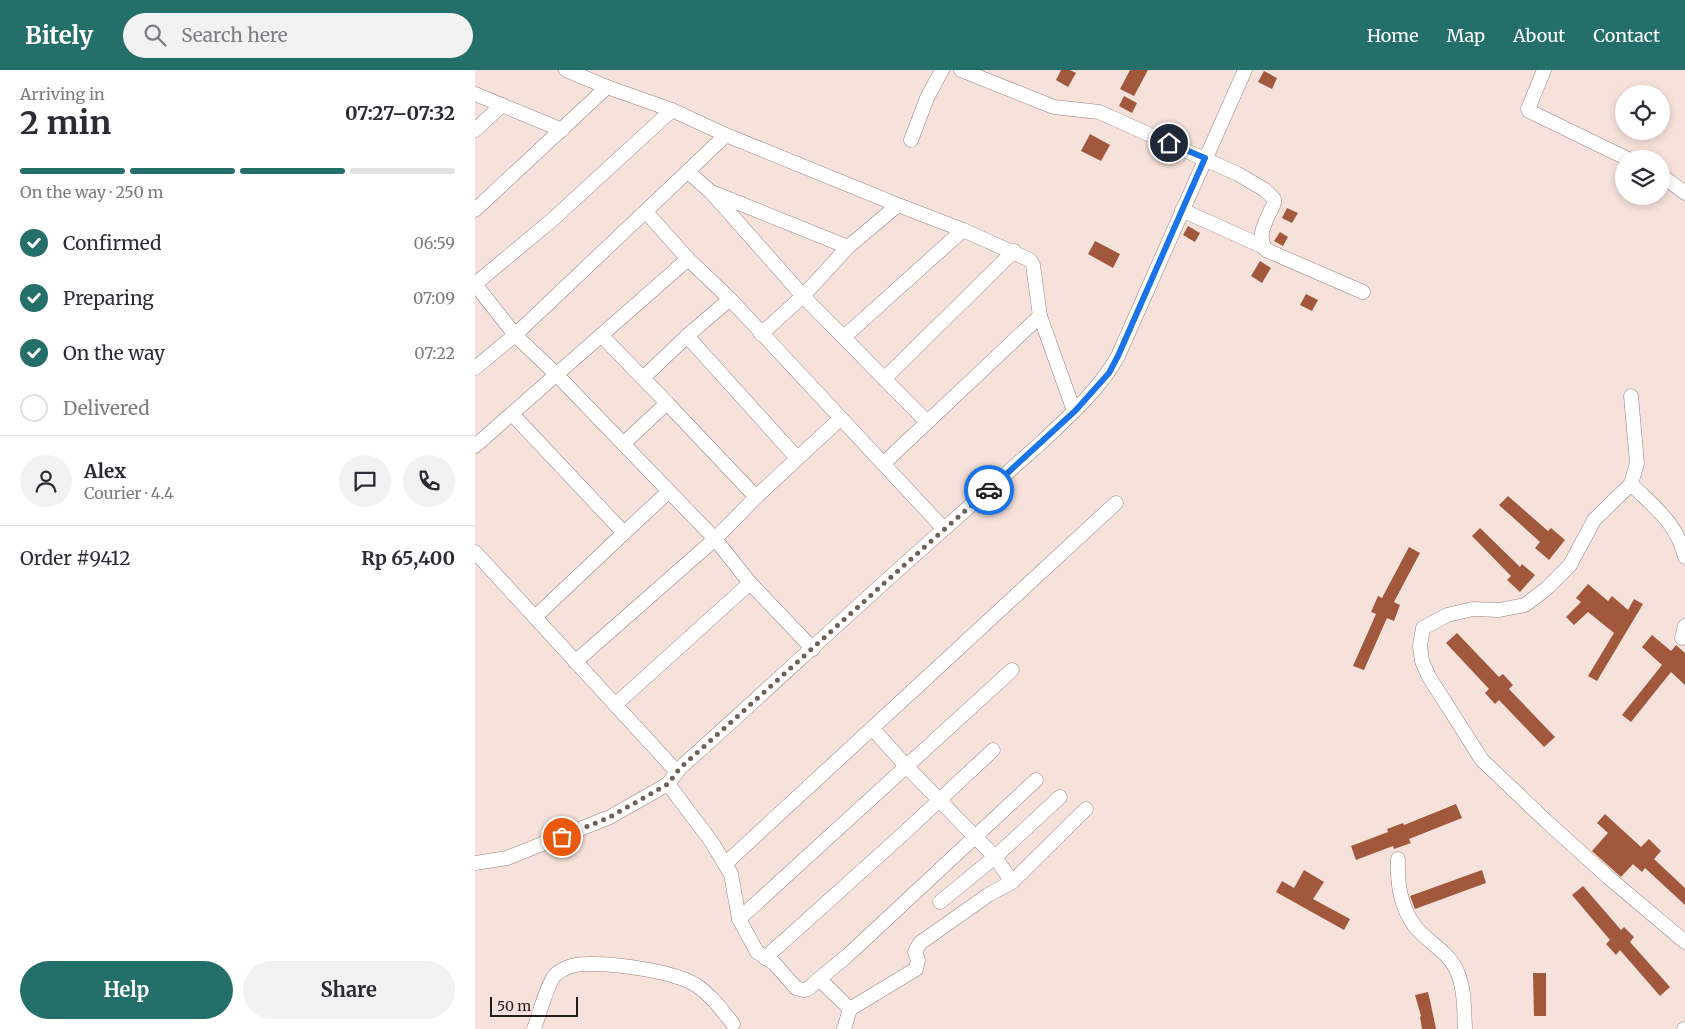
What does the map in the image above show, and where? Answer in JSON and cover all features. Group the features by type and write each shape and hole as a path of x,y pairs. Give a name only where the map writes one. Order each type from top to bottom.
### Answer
{"street":[{"path":"566,70 672,110 726,135 1024,256 1032,263 1040,316 1075,411"},
{"path":"911,140 927,98 942,70"},
{"path":"961,70 1053,107 1099,112 1238,174 1273,197 1274,203 1261,235 1264,247"},
{"path":"475,863 507,858 562,837 610,817 668,784 677,772 1075,411 1109,373 1118,356 1245,70"},
{"path":"1545,70 1529,111 1615,153"},
{"path":"475,210 607,87"},
{"path":"475,94 562,130"},
{"path":"475,130 502,105"},
{"path":"672,110 552,220 475,284 515,334 556,374 715,540 751,583 813,649"},
{"path":"475,368 515,334 726,135"},
{"path":"687,172 711,192 803,296 927,422"},
{"path":"1670,181 1685,193"},
{"path":"711,192 848,247"},
{"path":"761,334 803,296 848,247 898,205"},
{"path":"1182,210 1264,247 1266,250 1363,292"},
{"path":"646,212 689,259 730,299 944,529"},
{"path":"844,337 963,230"},
{"path":"885,378 1014,252"},
{"path":"475,446 689,259"},
{"path":"643,378 687,336 730,299"},
{"path":"884,463 1040,316"},
{"path":"601,335 756,496"},
{"path":"687,336 797,458"},
{"path":"1631,396 1637,463 1631,484 1594,520 1570,565 1547,589 1525,605 1499,610 1473,608 1441,618 1423,628 1420,646 1422,661 1429,677 1482,760 1608,877 1685,942"},
{"path":"623,444 667,403"},
{"path":"512,414 624,533"},
{"path":"575,662 715,540 756,496 841,418"},
{"path":"1631,484 1669,521 1682,543 1685,557"},
{"path":"535,617 668,492"},
{"path":"725,864 1117,503"},
{"path":"475,552 677,772"},
{"path":"615,705 751,583"},
{"path":"739,920 1012,670"},
{"path":"872,728 906,766 995,857 1012,882"},
{"path":"765,958 993,750"},
{"path":"668,784 711,841 731,874 739,920 757,952 774,963 800,990 808,990 847,956 1035,780"},
{"path":"939,902 995,857 1060,797"},
{"path":"844,1029 850,1009 916,970 918,960 915,952 920,943 988,895 1012,882 1086,809"},
{"path":"1398,859 1397,878 1401,898 1414,925 1444,953 1455,967 1463,988 1465,1029"},
{"path":"534,1029 553,977 562,970 587,964 626,967 660,973 694,984 710,995 733,1024"},
{"path":"819,979 850,1009"}],"building":[{"path":"1061,70 1070,70 1076,73 1068,87 1056,80"},
{"path":"1130,70 1148,70 1134,96 1120,89"},
{"path":"1264,71 1277,78 1272,89 1258,82"},
{"path":"1124,96 1137,103 1132,113 1119,106"},
{"path":"1090,134 1110,145 1101,161 1081,151"},
{"path":"1287,208 1298,213 1292,223 1282,218"},
{"path":"1188,226 1200,233 1195,242 1183,235"},
{"path":"1280,232 1288,237 1283,246 1274,241"},
{"path":"1095,241 1120,254 1113,268 1088,254"},
{"path":"1260,261 1271,268 1262,283 1251,276"},
{"path":"1306,294 1318,300 1312,311 1300,305"},
{"path":"1508,496 1548,531 1551,528 1565,540 1549,560 1535,548 1540,542 1499,505"},
{"path":"1480,528 1520,567 1522,564 1535,575 1520,592 1507,580 1511,576 1472,536"},
{"path":"1409,547 1420,553 1394,602 1400,605 1394,621 1387,618 1364,670 1353,666 1376,614 1371,612 1378,596 1382,598"},
{"path":"1588,584 1608,601 1612,596 1628,610 1634,599 1643,604 1597,681 1588,676 1614,633 1588,612 1574,625 1566,617 1581,602 1576,598"},
{"path":"1457,633 1499,677 1503,674 1513,685 1509,689 1555,737 1544,747 1499,700 1495,704 1485,693 1489,689 1446,643"},
{"path":"1652,635 1671,651 1676,645 1685,653 1685,685 1671,672 1631,722 1622,715 1662,665 1642,647"},
{"path":"1456,804 1462,818 1409,839 1411,843 1394,849 1393,846 1356,860 1351,846 1388,832 1387,829 1403,823 1404,825"},
{"path":"1605,814 1641,847 1649,839 1661,851 1654,859 1685,888 1685,905 1645,868 1642,872 1633,864 1621,877 1592,851 1608,833 1597,823"},
{"path":"1304,870 1324,882 1313,899 1350,919 1344,930 1276,892 1282,881 1294,888"},
{"path":"1482,870 1486,883 1415,909 1410,896"},
{"path":"1583,886 1621,930 1624,927 1634,937 1630,942 1670,987 1660,996 1620,950 1616,955 1606,944 1610,940 1572,895"},
{"path":"1533,973 1546,973 1546,1016 1534,1016"},
{"path":"1428,992 1436,1029 1422,1029 1421,1016 1415,995"}],"way so far":[{"path":"562,837 610,817 668,784 680,768 813,649 888,578 989,490"}],"route":[{"path":"989,490 1075,411 1109,373 1118,356 1205,158 1169,143"}]}
